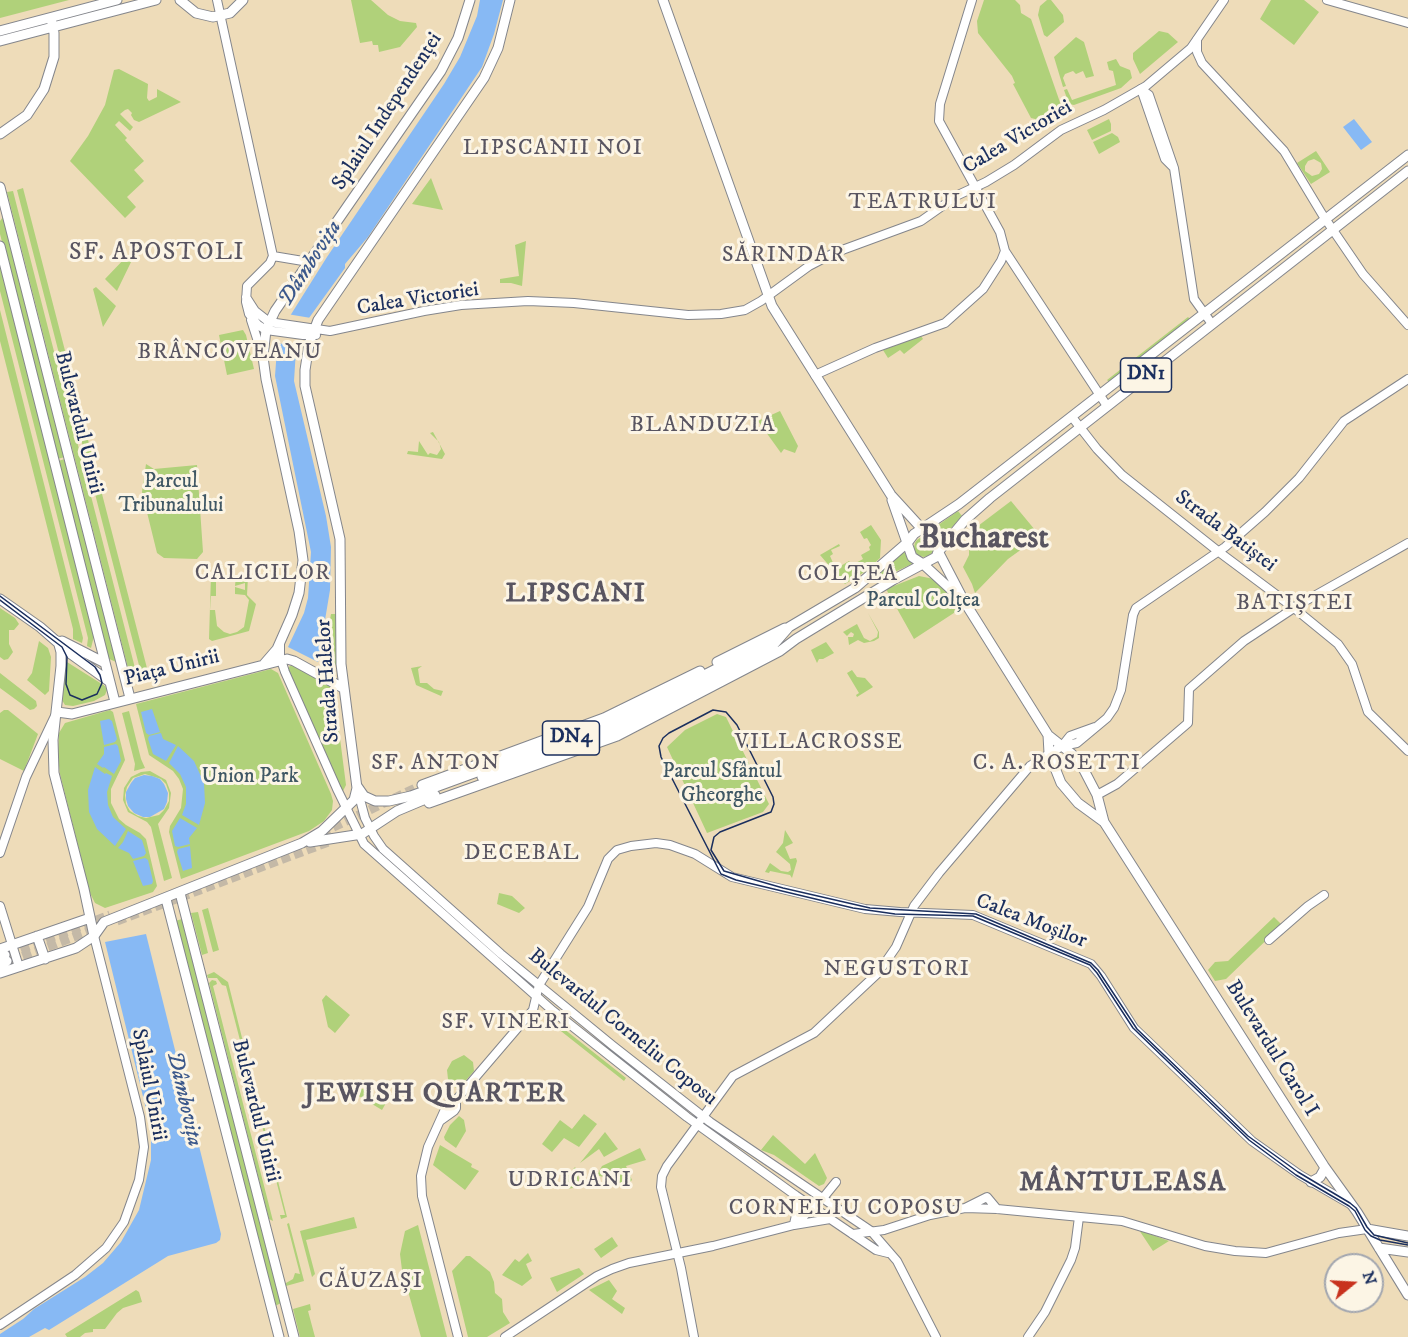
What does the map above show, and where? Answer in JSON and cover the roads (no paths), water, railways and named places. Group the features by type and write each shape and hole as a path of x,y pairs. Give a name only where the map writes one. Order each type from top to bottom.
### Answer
{"main road":[{"path":"0,41 117,0"},
{"path":"0,31 156,0"},
{"path":"180,0 196,13 221,17 235,10 243,0"},
{"path":"217,0 273,256 270,263 248,283 246,297 263,357"},
{"name":"Splaiul Independenței","path":"264,664 272,657 280,644 295,607 303,560 299,531 267,386 263,357 268,326 309,262 441,71 458,38 471,0"},
{"path":"308,332 484,78 498,48 510,0"},
{"path":"663,0 773,308 891,495 923,530 934,535 939,543 939,552 964,601 1048,735 1072,754 1084,770 1097,795 1104,822"},
{"name":"Calea Victoriei","path":"268,326 308,332 330,331 432,309 528,301 714,315 745,310 822,259 855,243 911,226 958,195 1014,165 1060,130 1110,107 1141,89 1197,40 1224,0"},
{"path":"0,134 27,115 45,90 54,57 52,22"},
{"name":"DN1","path":"923,530 1100,396 1408,155"},
{"name":"DN1","path":"939,552 972,513 1408,171"},
{"name":"Bulevardul Unirii","path":"0,188 130,698"},
{"name":"Bulevardul Unirii","path":"0,246 110,682"},
{"path":"273,256 309,262"},
{"path":"246,297 268,326"},
{"path":"249,314 258,325 268,326"},
{"name":"Strada Halelor","path":"308,332 305,381 339,528 341,664 357,787"},
{"path":"891,495 912,557 964,601"},
{"name":"DN4","path":"422,785 624,717 779,636 789,627 855,588 908,542 914,534 923,530"},
{"name":"DN4","path":"370,830 415,802 642,720 780,651 796,639 923,564 932,561 939,552"},
{"path":"0,599 110,682 115,702"},
{"name":"DN4","path":"357,787 364,796 372,801 397,800 627,708 789,627"},
{"path":"769,650 779,636"},
{"name":"DN4","path":"429,803 617,736 769,650 796,639"},
{"path":"58,641 105,663"},
{"path":"58,641 61,666 54,730 54,773 94,936"},
{"path":"87,654 96,650 100,642"},
{"name":"Splaiul Independenței","path":"280,644 281,660"},
{"path":"343,688 292,660 281,660 359,835"},
{"name":"Piața Unirii","path":"54,730 62,717 281,660"},
{"name":"Piața Unirii","path":"57,712 72,714"},
{"path":"1048,735 1049,753 1062,783 1078,803 1104,822"},
{"path":"0,973 76,948 94,936 104,922 302,843 322,831 346,809 354,800 357,787"},
{"path":"302,843 359,835 370,830 362,811 357,787"},
{"path":"1078,803 1097,795"},
{"name":"Bulevardul Carol I","path":"1104,822 1325,1168 1357,1212 1408,1295"},
{"name":"Bulevardul Corneliu Coposu","path":"370,830 394,861 612,1045 748,1150 871,1231 897,1261 936,1337"},
{"name":"Bulevardul Corneliu Coposu","path":"359,835 364,844 419,894 553,1011 697,1125 876,1250 888,1253"},
{"name":"Bulevardul Unirii","path":"180,893 294,1337"},
{"name":"Bulevardul Unirii","path":"166,899 279,1337"},
{"path":"3,957 12,945 37,936 90,918 104,922"},
{"path":"37,936 45,959"},
{"name":"Splaiul Unirii","path":"0,1325 81,1271 106,1248 119,1232 129,1212 140,1180 143,1158 142,1128 94,936"},
{"path":"1311,1182 1320,1177 1325,1168"},
{"path":"794,1225 798,1211 795,1195"},
{"path":"794,1225 823,1198"},
{"path":"506,1337 600,1275 622,1265 678,1254 794,1225 830,1219"},
{"path":"1366,1229 1408,1236"},
{"path":"1378,1248 1407,1252"},
{"path":"1390,1266 1396,1256 1407,1252"}],"street":[{"path":"972,0 952,60 938,113 943,131 1002,236 1005,251 1107,406"},
{"path":"1328,0 1408,23"},
{"path":"1197,40 1197,52 1202,63 1284,151 1325,219 1363,274 1408,325"},
{"path":"1141,89 1149,95 1174,168 1193,293 1196,302 1212,324"},
{"path":"815,375 875,348 945,323 982,289 1005,251"},
{"path":"694,1337 661,1180 667,1166 697,1125 736,1073 814,1033 866,985 884,966 910,913 939,873 1023,774 1049,753 1062,746 1077,743 1110,715 1119,696 1136,608 1219,552 1275,502 1308,467 1344,422 1408,379"},
{"name":"Strada Batiștei","path":"1072,417 1122,475 1294,608 1345,653 1352,664 1368,712 1408,751"},
{"path":"1097,795 1117,784 1188,723 1189,689 1244,641 1294,608 1408,543"},
{"path":"0,853 26,777 57,712"},
{"name":"Calea Moșilor","path":"539,985 585,913 607,862 614,852 631,846 658,843 670,845 695,854 732,877 865,909 973,915 1092,965 1134,1028 1234,1125 1260,1147 1311,1182 1350,1204"},
{"path":"1269,940 1324,895"},
{"path":"0,906 19,968"},
{"path":"458,1337 426,1218 421,1188 425,1157 440,1121 446,1119 456,1108 456,1100 535,1007 539,985"},
{"path":"823,1198 836,1182"},
{"path":"965,1208 987,1197 997,1209"},
{"path":"853,1234 884,1230 935,1214 965,1208 997,1209 1131,1223 1221,1249 1266,1253 1339,1233 1366,1229"},
{"path":"1028,1337 1045,1312 1071,1260 1077,1238 1079,1217"}],"water":[{"path":"480,0 503,0 482,67 368,237 345,264 345,268 309,318 296,350 294,381 326,516 331,547 330,590 318,662 288,647 304,613 308,598 311,552 275,376 277,349 290,316 460,57 477,16"},
{"path":"1354,119 1372,142 1361,150 1343,127"},
{"path":"152,709 160,732 149,735 146,733 141,712"},
{"path":"109,719 112,721 117,739 115,742 104,745 100,721"},
{"path":"161,733 163,739 176,745 166,761 153,754 148,739 149,736"},
{"path":"116,744 121,761 114,774 97,764 104,754 104,747"},
{"path":"178,746 194,761 204,783 205,803 199,825 182,815 186,804 186,787 180,774 169,763"},
{"path":"95,767 112,776 107,792 108,805 113,817 126,829 115,846 97,829 89,812 88,790"},
{"path":"144,775 160,779 168,793 164,809 150,817 134,813 126,799 126,792 131,783 135,778"},
{"path":"180,818 197,828 189,838 190,844 178,847 175,846 172,831"},
{"path":"128,831 142,840 146,853 144,856 133,859 129,853 118,848"},
{"path":"190,846 192,868 183,871 177,852 178,849"},
{"path":"145,858 148,860 153,881 152,884 143,886 133,861"},
{"name":"Dâmbovița","path":"146,934 221,1234 220,1240 168,1256 49,1330 45,1328 29,1337 0,1337 0,1334 34,1309 103,1263 121,1242 139,1210 151,1160 151,1129 105,942"}],"tunnel":[{"path":"321,833 422,785"},
{"path":"117,921 331,841"},
{"path":"8,954 110,915"},
{"path":"10,961 98,928"}],"tram line":[{"path":"0,596 95,667 102,683 97,694 82,700 70,695 66,684 67,657 62,647 0,600"},
{"path":"1408,1243 1374,1235 1350,1203 1298,1172 1248,1136 1137,1029 1091,963 976,914 870,908 783,888 724,871 711,850 714,837 720,832 771,812 774,804 773,797 737,725 726,712 713,710 663,738 659,746 661,757 721,874 736,880 853,908 895,914 973,916 1090,965 1133,1028 1249,1140 1296,1175 1349,1206 1355,1211 1365,1230 1371,1236 1408,1245"}],"district":[{"name":"LIPSCANII NOI","path":"553,149"},
{"name":"TEATRULUI","path":"923,203"},
{"name":"SF. APOSTOLI","path":"157,254"},
{"name":"SĂRINDAR","path":"784,256"},
{"name":"BRÂNCOVEANU","path":"230,353"},
{"name":"BLANDUZIA","path":"703,426"},
{"name":"Bucharest","path":"984,540"},
{"name":"CALICILOR","path":"263,574"},
{"name":"COLȚEA","path":"848,575"},
{"name":"LIPSCANI","path":"576,595"},
{"name":"BATIȘTEI","path":"1295,604"},
{"name":"VILLACROSSE","path":"819,743"},
{"name":"SF. ANTON","path":"436,764"},
{"name":"C. A. ROSETTI","path":"1057,764"},
{"name":"DECEBAL","path":"522,854"},
{"name":"NEGUSTORI","path":"897,970"},
{"name":"SF. VINERI","path":"506,1023"},
{"name":"JEWISH QUARTER","path":"435,1095"},
{"name":"UDRICANI","path":"570,1181"},
{"name":"MÂNTULEASA","path":"1123,1184"},
{"name":"CORNELIU COPOSU","path":"846,1209"},
{"name":"CĂUZAȘI","path":"371,1282"}],"park label":[{"name":"Parcul Tribunalului","path":"171,495"},
{"name":"Parcul Colţea","path":"923,602"},
{"name":"Union Park","path":"250,778"},
{"name":"Parcul Sfântul Gheorghe","path":"722,785"}]}
